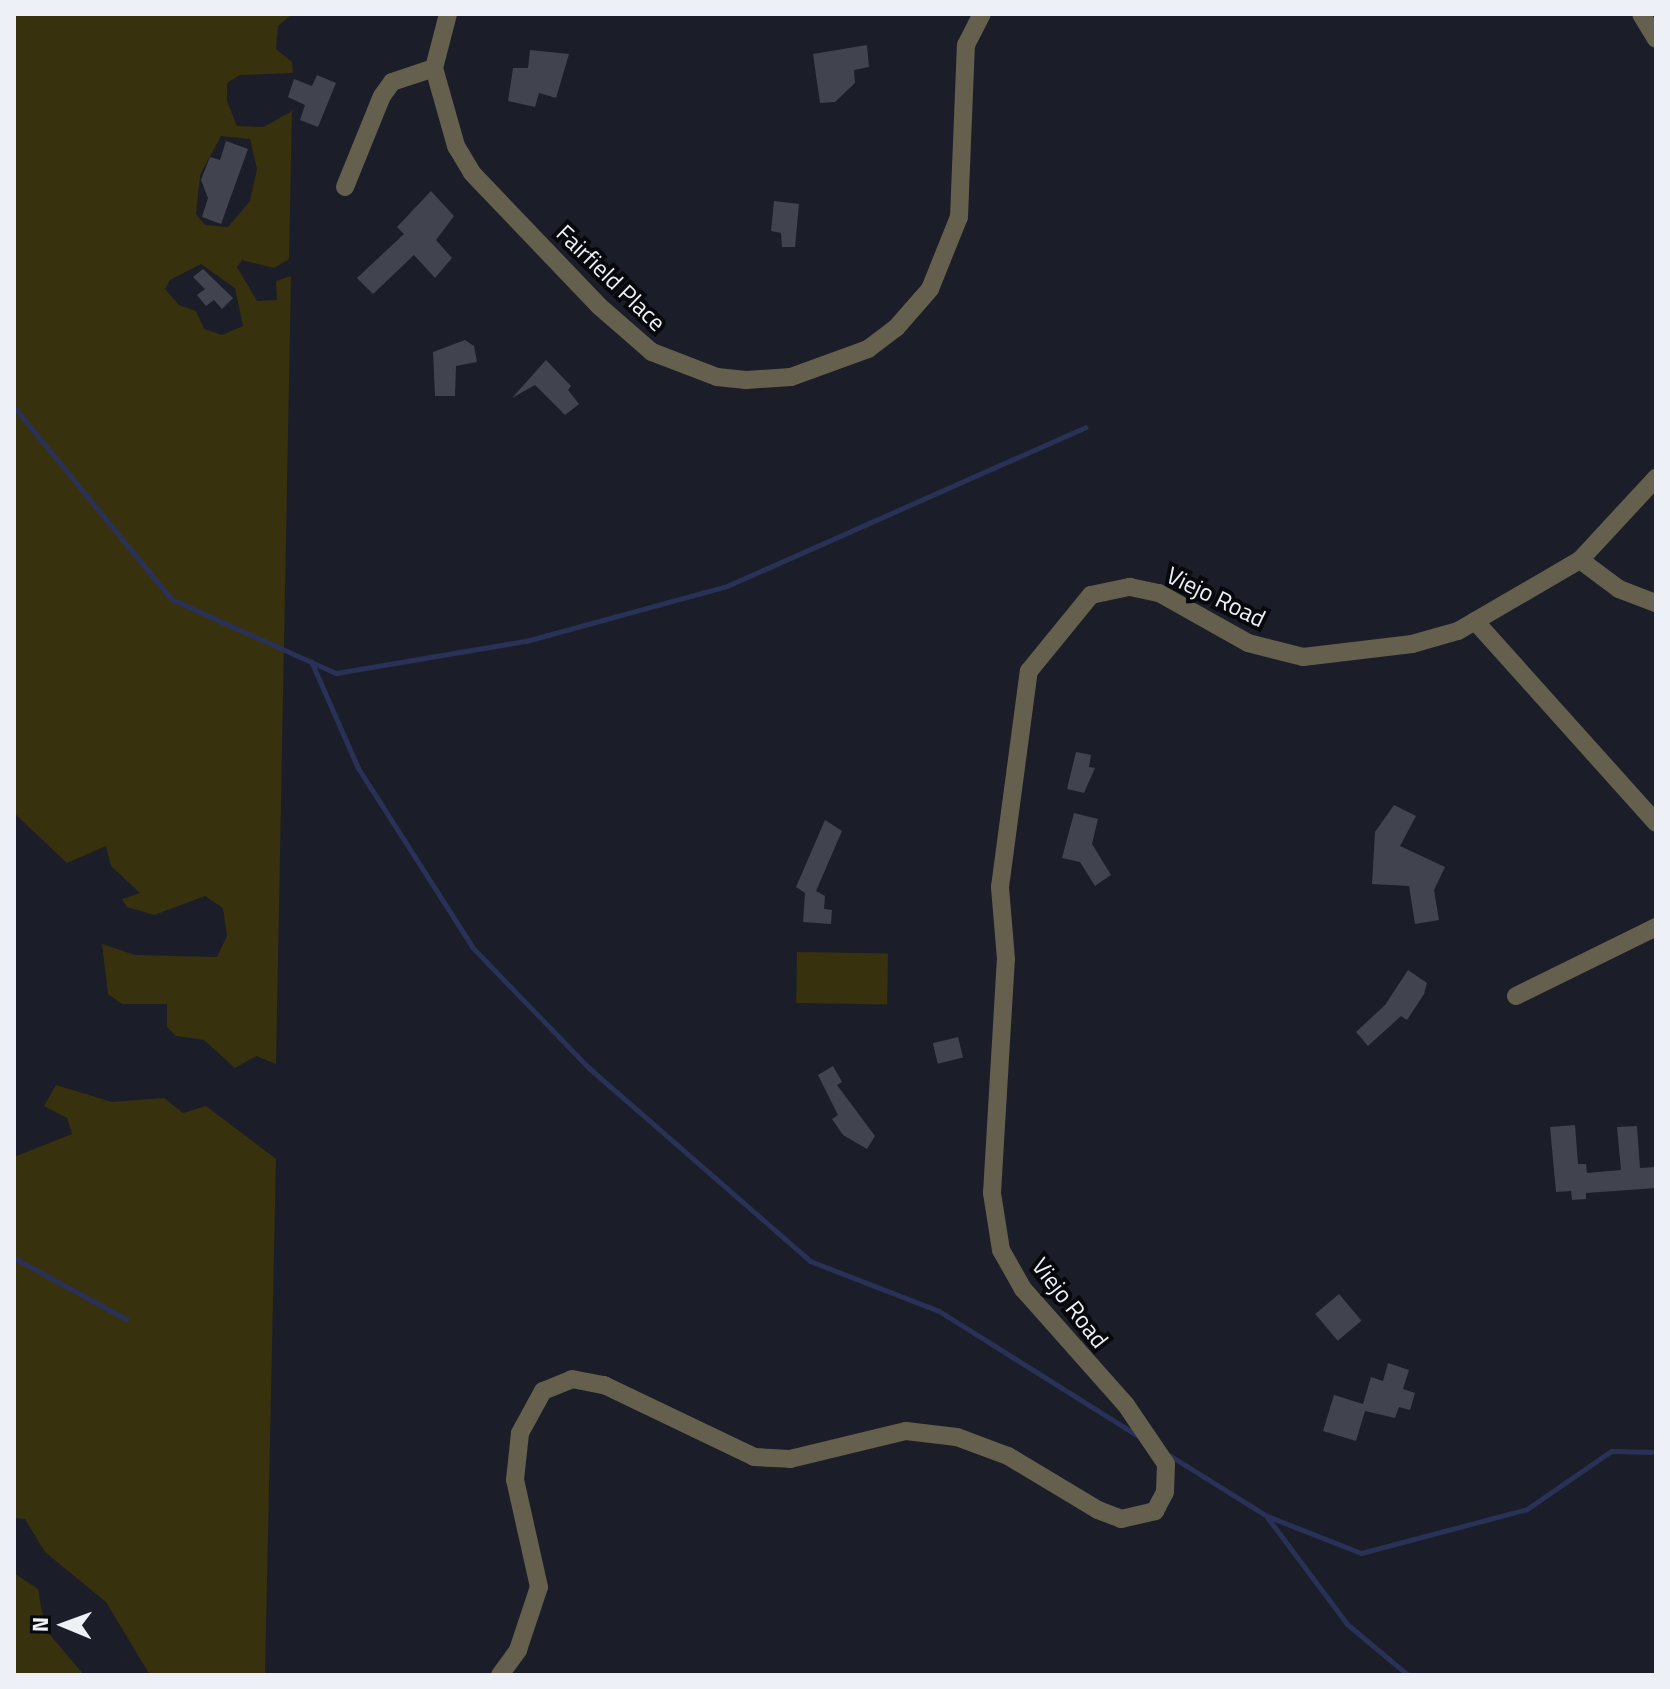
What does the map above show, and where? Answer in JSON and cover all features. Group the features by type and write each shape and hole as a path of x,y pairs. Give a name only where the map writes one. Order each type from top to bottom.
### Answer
{"street":[{"path":"345,187 382,96 392,82 434,68 448,14"},
{"name":"Fairfield Place","path":"434,68 456,146 472,173 599,306 652,352 683,366 717,377 768,380 832,366 868,349 896,328 930,289 959,217 966,45 982,14"},
{"path":"1641,14 1656,39"},
{"name":"Viejo Road","path":"500,1675 518,1650 539,1587 515,1480 520,1433 543,1391 572,1379 604,1385 754,1457 790,1459 906,1431 957,1437 1008,1456 1098,1510 1121,1519 1155,1511 1165,1492 1166,1464 1126,1405 1023,1289 1001,1250 992,1193 1006,959 1000,887 1029,671 1091,595 1130,587 1159,593 1248,643 1303,657 1412,644 1475,621 1580,560 1656,478"},
{"path":"1580,560 1619,589 1656,603"},
{"path":"1475,621 1656,823"},
{"path":"1516,996 1656,927"}],"shaded area":[{"path":"14,14 291,15 278,26 276,49 292,62 293,73 240,75 227,83 227,101 237,126 264,127 292,111 289,259 274,268 242,260 237,267 257,301 277,300 276,281 291,276 276,1064 256,1056 235,1068 204,1040 176,1036 167,1027 167,1004 122,1004 108,994 102,944 135,955 217,957 227,936 223,908 205,896 154,915 127,907 122,899 140,893 111,866 106,846 67,863 14,813","holes":["221,136 250,139 257,169 250,201 228,227 205,225 196,214 200,175","201,264 235,288 243,326 222,335 204,329 196,311 179,305 165,289 170,280"]},
{"path":"797,952 888,954 887,1005 796,1003"},
{"path":"56,1085 112,1102 164,1098 183,1113 206,1106 276,1159 265,1675 150,1675 106,1602 45,1552 25,1519 14,1518 14,1157 72,1134 67,1118 44,1106"},
{"path":"14,1573 38,1589 45,1629 84,1675 14,1675"}],"building":[{"path":"867,45 869,67 854,70 855,83 835,102 820,103 813,54"},
{"path":"530,50 569,54 556,98 539,93 535,107 508,101 513,68 528,68"},
{"path":"317,75 336,83 318,127 300,120 305,105 288,97 294,79 312,86"},
{"path":"226,141 248,149 221,224 202,217 208,198 201,180 210,157 220,160"},
{"path":"431,191 454,216 436,240 452,258 435,278 414,255 373,294 357,278 404,234 397,227"},
{"path":"774,201 799,204 795,247 782,247 781,233 771,231"},
{"path":"203,269 233,298 222,309 214,300 206,306 197,295 205,289 193,277"},
{"path":"465,340 474,346 477,362 456,366 455,396 435,396 433,352"},
{"path":"546,360 571,386 568,390 579,404 565,415 535,385 512,398"},
{"path":"1076,752 1091,755 1089,767 1095,768 1084,793 1067,789"},
{"path":"1394,805 1416,816 1400,846 1445,867 1434,890 1439,920 1415,924 1409,886 1372,884 1375,832"},
{"path":"1074,813 1098,819 1092,844 1111,875 1095,886 1080,862 1062,858"},
{"path":"825,820 842,831 816,891 825,896 824,909 832,910 831,924 803,922 805,893 796,887"},
{"path":"1408,970 1427,983 1424,994 1407,1020 1401,1016 1368,1046 1356,1032 1385,1005"},
{"path":"958,1037 963,1057 938,1064 933,1043"},
{"path":"833,1066 842,1082 837,1085 875,1136 867,1149 843,1135 832,1119 838,1115 818,1075"},
{"path":"1575,1125 1578,1164 1586,1164 1587,1173 1621,1170 1617,1127 1637,1126 1640,1168 1656,1167 1656,1188 1586,1193 1586,1199 1572,1200 1571,1191 1556,1192 1550,1127"},
{"path":"1339,1294 1361,1321 1338,1341 1315,1314"},
{"path":"1388,1363 1409,1370 1403,1389 1415,1393 1410,1410 1399,1407 1395,1418 1365,1411 1356,1441 1323,1431 1334,1395 1363,1404 1371,1377 1383,1381"}],"waterway":[{"path":"14,407 171,599 336,673 526,641 727,586 1085,427"},
{"path":"311,661 358,768 473,948 589,1068 810,1261 939,1311 1137,1435"},
{"path":"14,1258 126,1319"},
{"path":"1169,1455 1267,1516 1361,1553 1527,1509 1611,1451 1656,1452"},
{"path":"1267,1517 1347,1624 1408,1675"}]}
